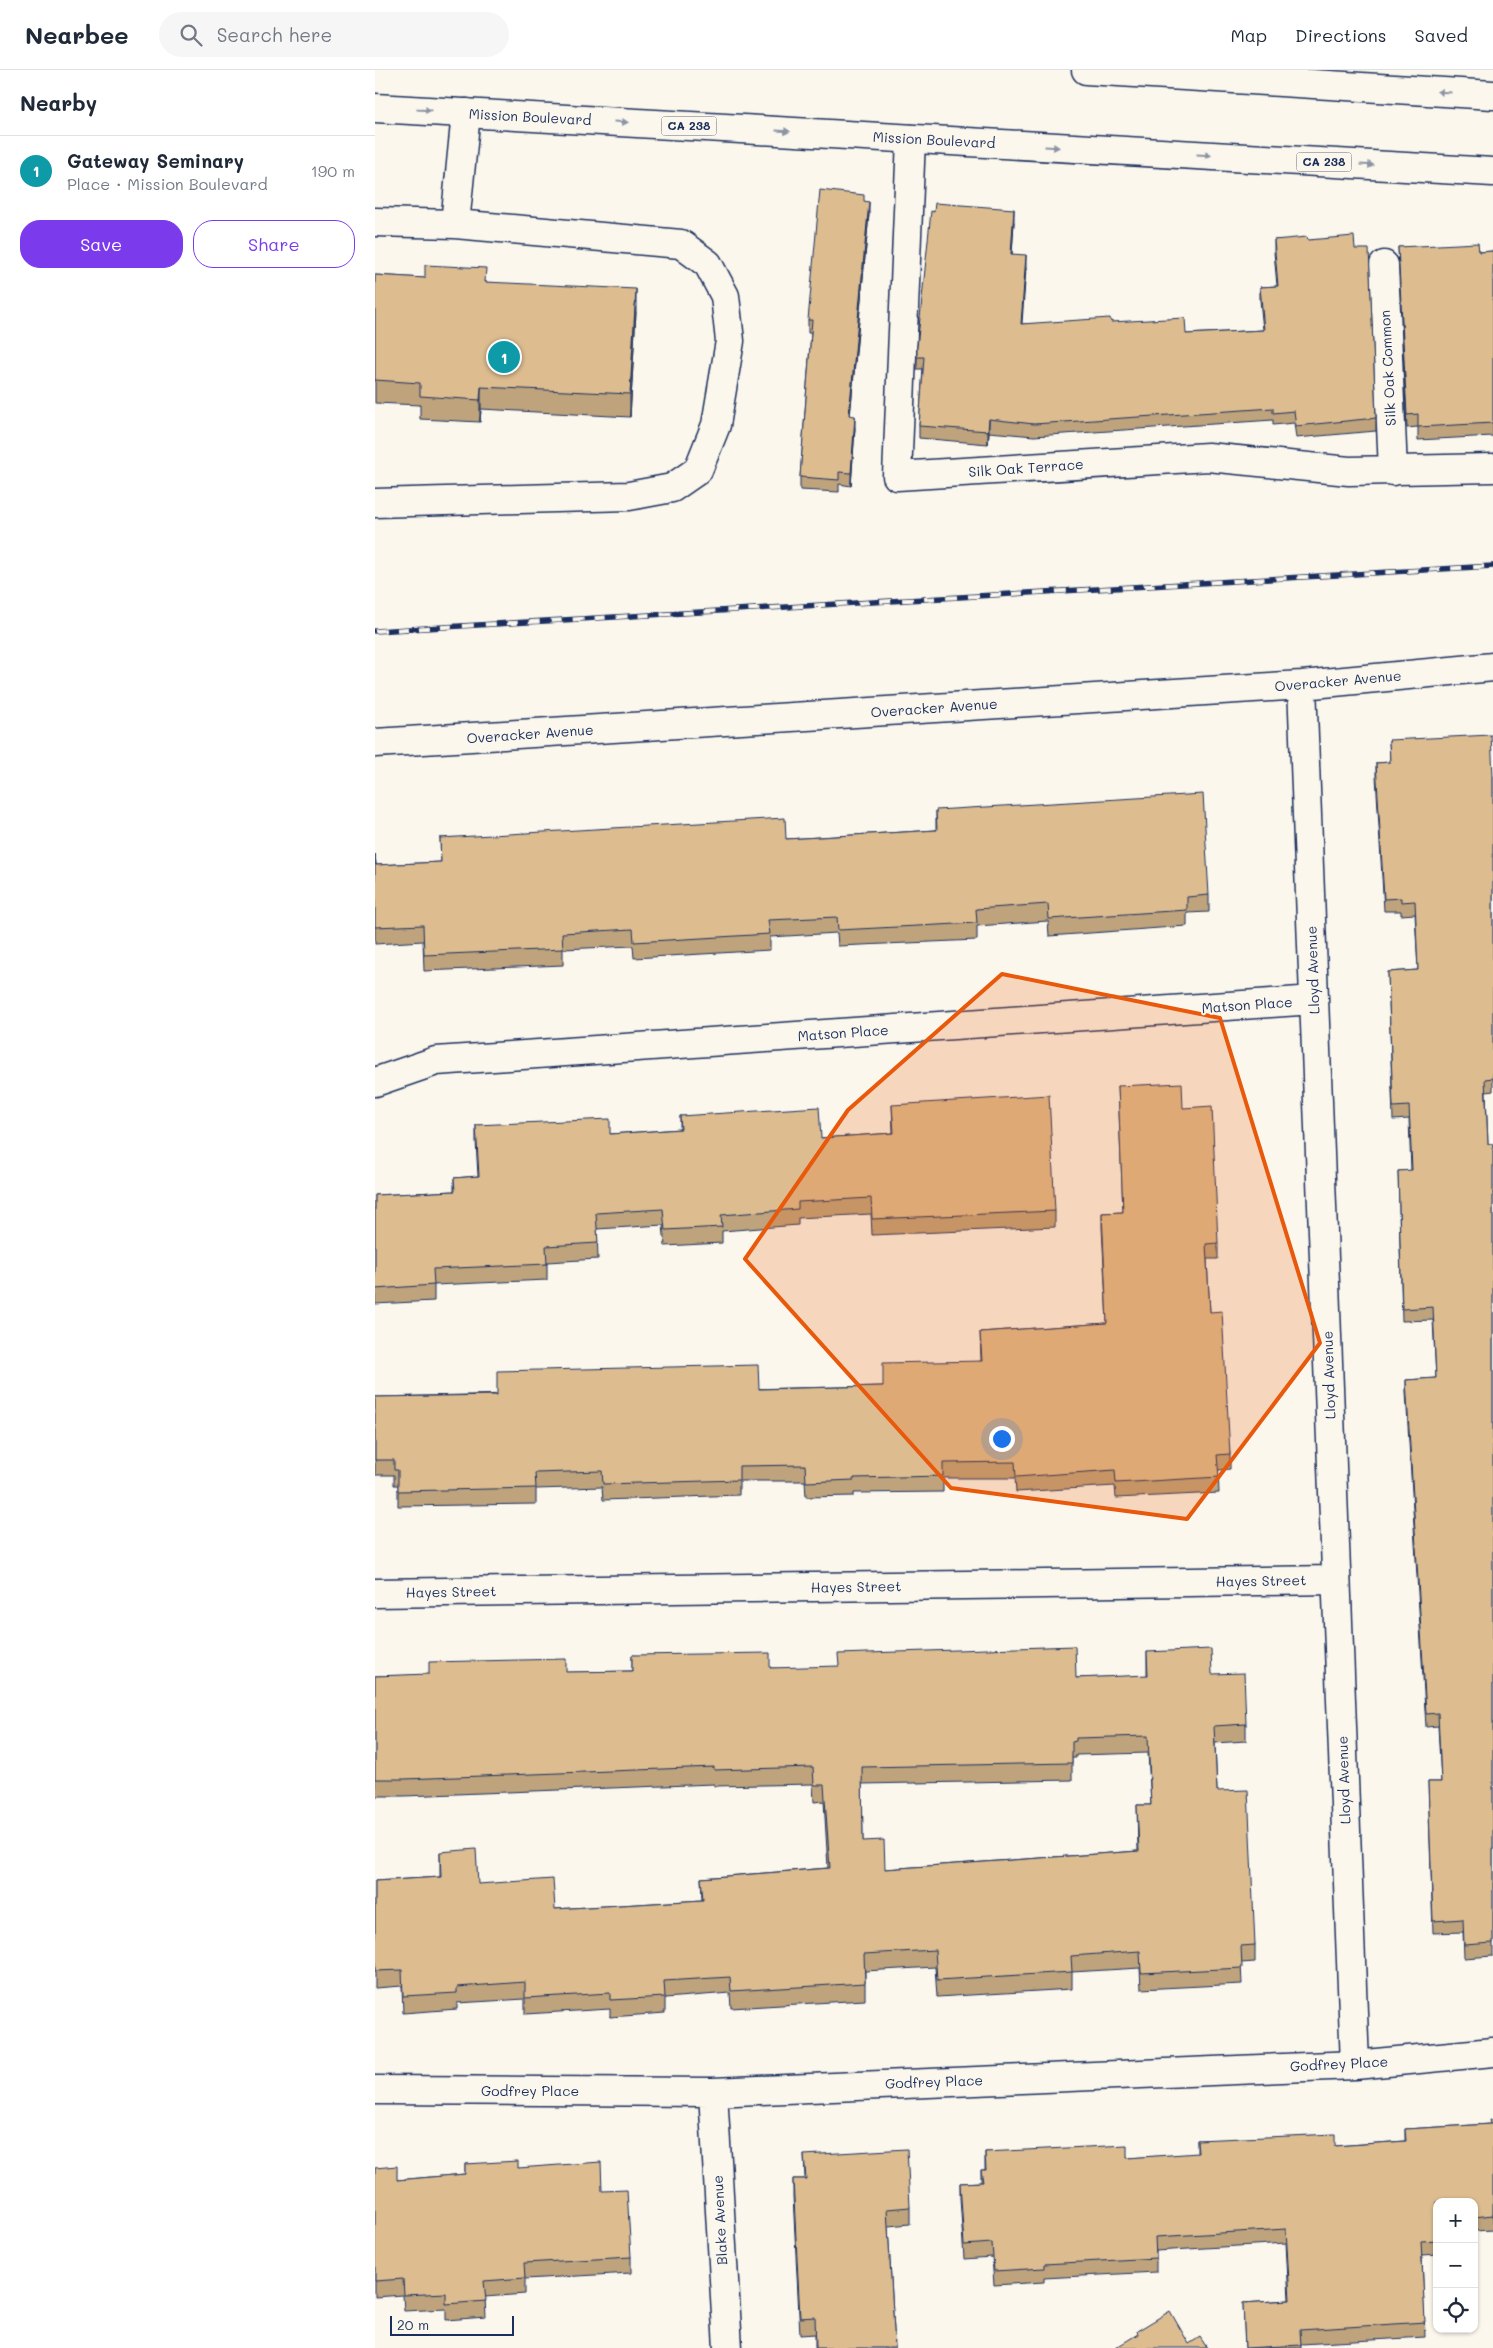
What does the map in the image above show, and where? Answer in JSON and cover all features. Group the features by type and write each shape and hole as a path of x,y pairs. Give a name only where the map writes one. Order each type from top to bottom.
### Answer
{"street":[{"path":"1086,70 1493,95"},
{"name":"Mission Boulevard","path":"375,108 1493,172"},
{"path":"455,224 466,113"},
{"name":"Silk Oak Terrace","path":"911,138 897,476 1209,457 1349,472 1493,468"},
{"path":"375,222 455,224 681,244 707,264 725,296 730,341 716,425 698,470 672,488 629,496 375,503"},
{"name":"Silk Oak Common","path":"1384,265 1393,470"},
{"name":"Overacker Avenue","path":"375,743 1302,685 1493,668"},
{"name":"Lloyd Avenue","path":"1302,685 1355,2065"},
{"name":"Matson Place","path":"375,1082 435,1062 1314,1000"},
{"name":"Hayes Street","path":"375,1593 1337,1580"},
{"name":"Godfrey Place","path":"375,2090 713,2092 1355,2065 1493,2052"},
{"name":"Blake Avenue","path":"713,2092 728,2348"}],"highlighted area":[{"path":"1002,974 1220,1018 1320,1343 1187,1519 951,1488 745,1259 848,1110"}],"building":[{"path":"820,190 864,195 864,201 869,202 849,415 855,416 851,473 839,472 839,480 800,477 812,320 808,320"},
{"path":"935,203 1014,209 1011,254 1026,255 1021,324 1110,318 1111,322 1185,318 1186,334 1264,330 1260,287 1278,286 1274,240 1307,237 1308,240 1354,236 1355,249 1369,249 1376,418 1296,426 1294,411 1273,413 1273,408 1034,424 989,419 988,431 919,426 924,357 917,357 917,347 931,211 934,212"},
{"path":"1478,243 1479,252 1493,251 1493,423 1418,427 1418,414 1407,415 1398,247"},
{"path":"425,265 486,268 485,282 636,289 630,394 481,387 480,400 420,396 420,383 375,380 375,275 425,278"},
{"path":"1491,735 1493,776 1493,1078 1485,1079 1488,1144 1493,1144 1493,1943 1464,1945 1463,1919 1433,1921 1428,1782 1441,1782 1438,1713 1426,1714 1406,1380 1436,1378 1433,1307 1402,1309 1398,1171 1412,1170 1409,1106 1393,1107 1388,972 1418,970 1415,901 1401,902 1401,898 1384,899 1376,763 1390,762 1389,740"},
{"path":"1203,794 1209,895 1187,897 1187,910 1049,919 1048,904 976,909 977,923 838,930 837,917 768,920 770,934 634,942 633,929 562,933 563,949 424,955 423,925 375,927 375,854 376,865 441,862 440,838 785,818 786,839 937,830 936,810"},
{"path":"1182,1083 1183,1108 1212,1106 1218,1243 1206,1244 1210,1312 1222,1311 1230,1454 1217,1455 1219,1477 1116,1483 1115,1470 1016,1477 1015,1462 943,1463 943,1476 854,1478 854,1480 806,1482 805,1465 739,1466 739,1480 603,1484 602,1471 535,1473 536,1488 398,1491 398,1470 394,1470 394,1460 375,1460 375,1397 497,1395 497,1371 758,1365 759,1389 883,1386 883,1363 982,1361 980,1332 1107,1323 1102,1213 1123,1212 1118,1086"},
{"path":"1049,1095 1055,1211 872,1219 871,1198 798,1202 798,1209 721,1215 722,1227 665,1230 663,1209 596,1213 598,1243 546,1246 547,1264 433,1269 434,1285 375,1289 375,1195 455,1191 454,1178 479,1176 476,1125 610,1119 610,1134 681,1129 680,1116 819,1107 821,1138 894,1133 892,1105"},
{"path":"1075,1646 1076,1678 1148,1675 1147,1652 1211,1649 1212,1674 1244,1673 1246,1724 1214,1726 1217,1791 1248,1790 1255,1945 1241,1946 1242,1968 1141,1973 1140,1951 1071,1956 1072,1972 937,1980 935,1950 864,1954 865,1983 731,1991 730,1977 664,1981 665,1997 610,2000 610,1993 525,1998 525,1982 457,1987 457,1993 403,1996 402,1970 375,1971 375,1881 441,1877 440,1852 476,1849 478,1884 553,1879 555,1909 703,1900 701,1878 830,1868 824,1785 814,1785 813,1767 714,1770 714,1767 375,1779 375,1676 429,1674 429,1662 566,1659 566,1672 632,1671 632,1655 770,1653 770,1668 839,1666 838,1654","holes":["1148,1736 1151,1805 1137,1805 1139,1851 885,1869 884,1840 863,1841 862,1767 1072,1763 1072,1742 1076,1741 1076,1738"]},
{"path":"1490,2120 1493,2120 1493,2215 1478,2217 1478,2198 1433,2198 1433,2240 1421,2241 1425,2322 1300,2330 1301,2345 1245,2348 1243,2303 1290,2300 1286,2229 1155,2237 1156,2258 1044,2264 1044,2268 994,2271 992,2243 964,2245 960,2183 983,2182 981,2170 986,2170 985,2152 1127,2145 1127,2158 1198,2153 1197,2140 1335,2134 1335,2146 1406,2141 1405,2129 1491,2124"},
{"path":"907,2149 910,2207 887,2209 895,2348 816,2348 815,2317 800,2318 793,2179 806,2179 804,2155"},
{"path":"518,2161 518,2168 601,2162 602,2191 627,2190 631,2257 524,2263 525,2278 484,2281 486,2301 446,2304 446,2293 404,2295 403,2279 375,2281 375,2168 397,2166 397,2180 465,2174 465,2164"},
{"path":"1170,2311 1189,2344 1200,2337 1207,2348 1115,2348 1138,2334 1137,2331"}],"railway":[{"path":"375,631 1493,566"}],"place":[{"name":"Gateway Seminary","path":"504,357"}]}
